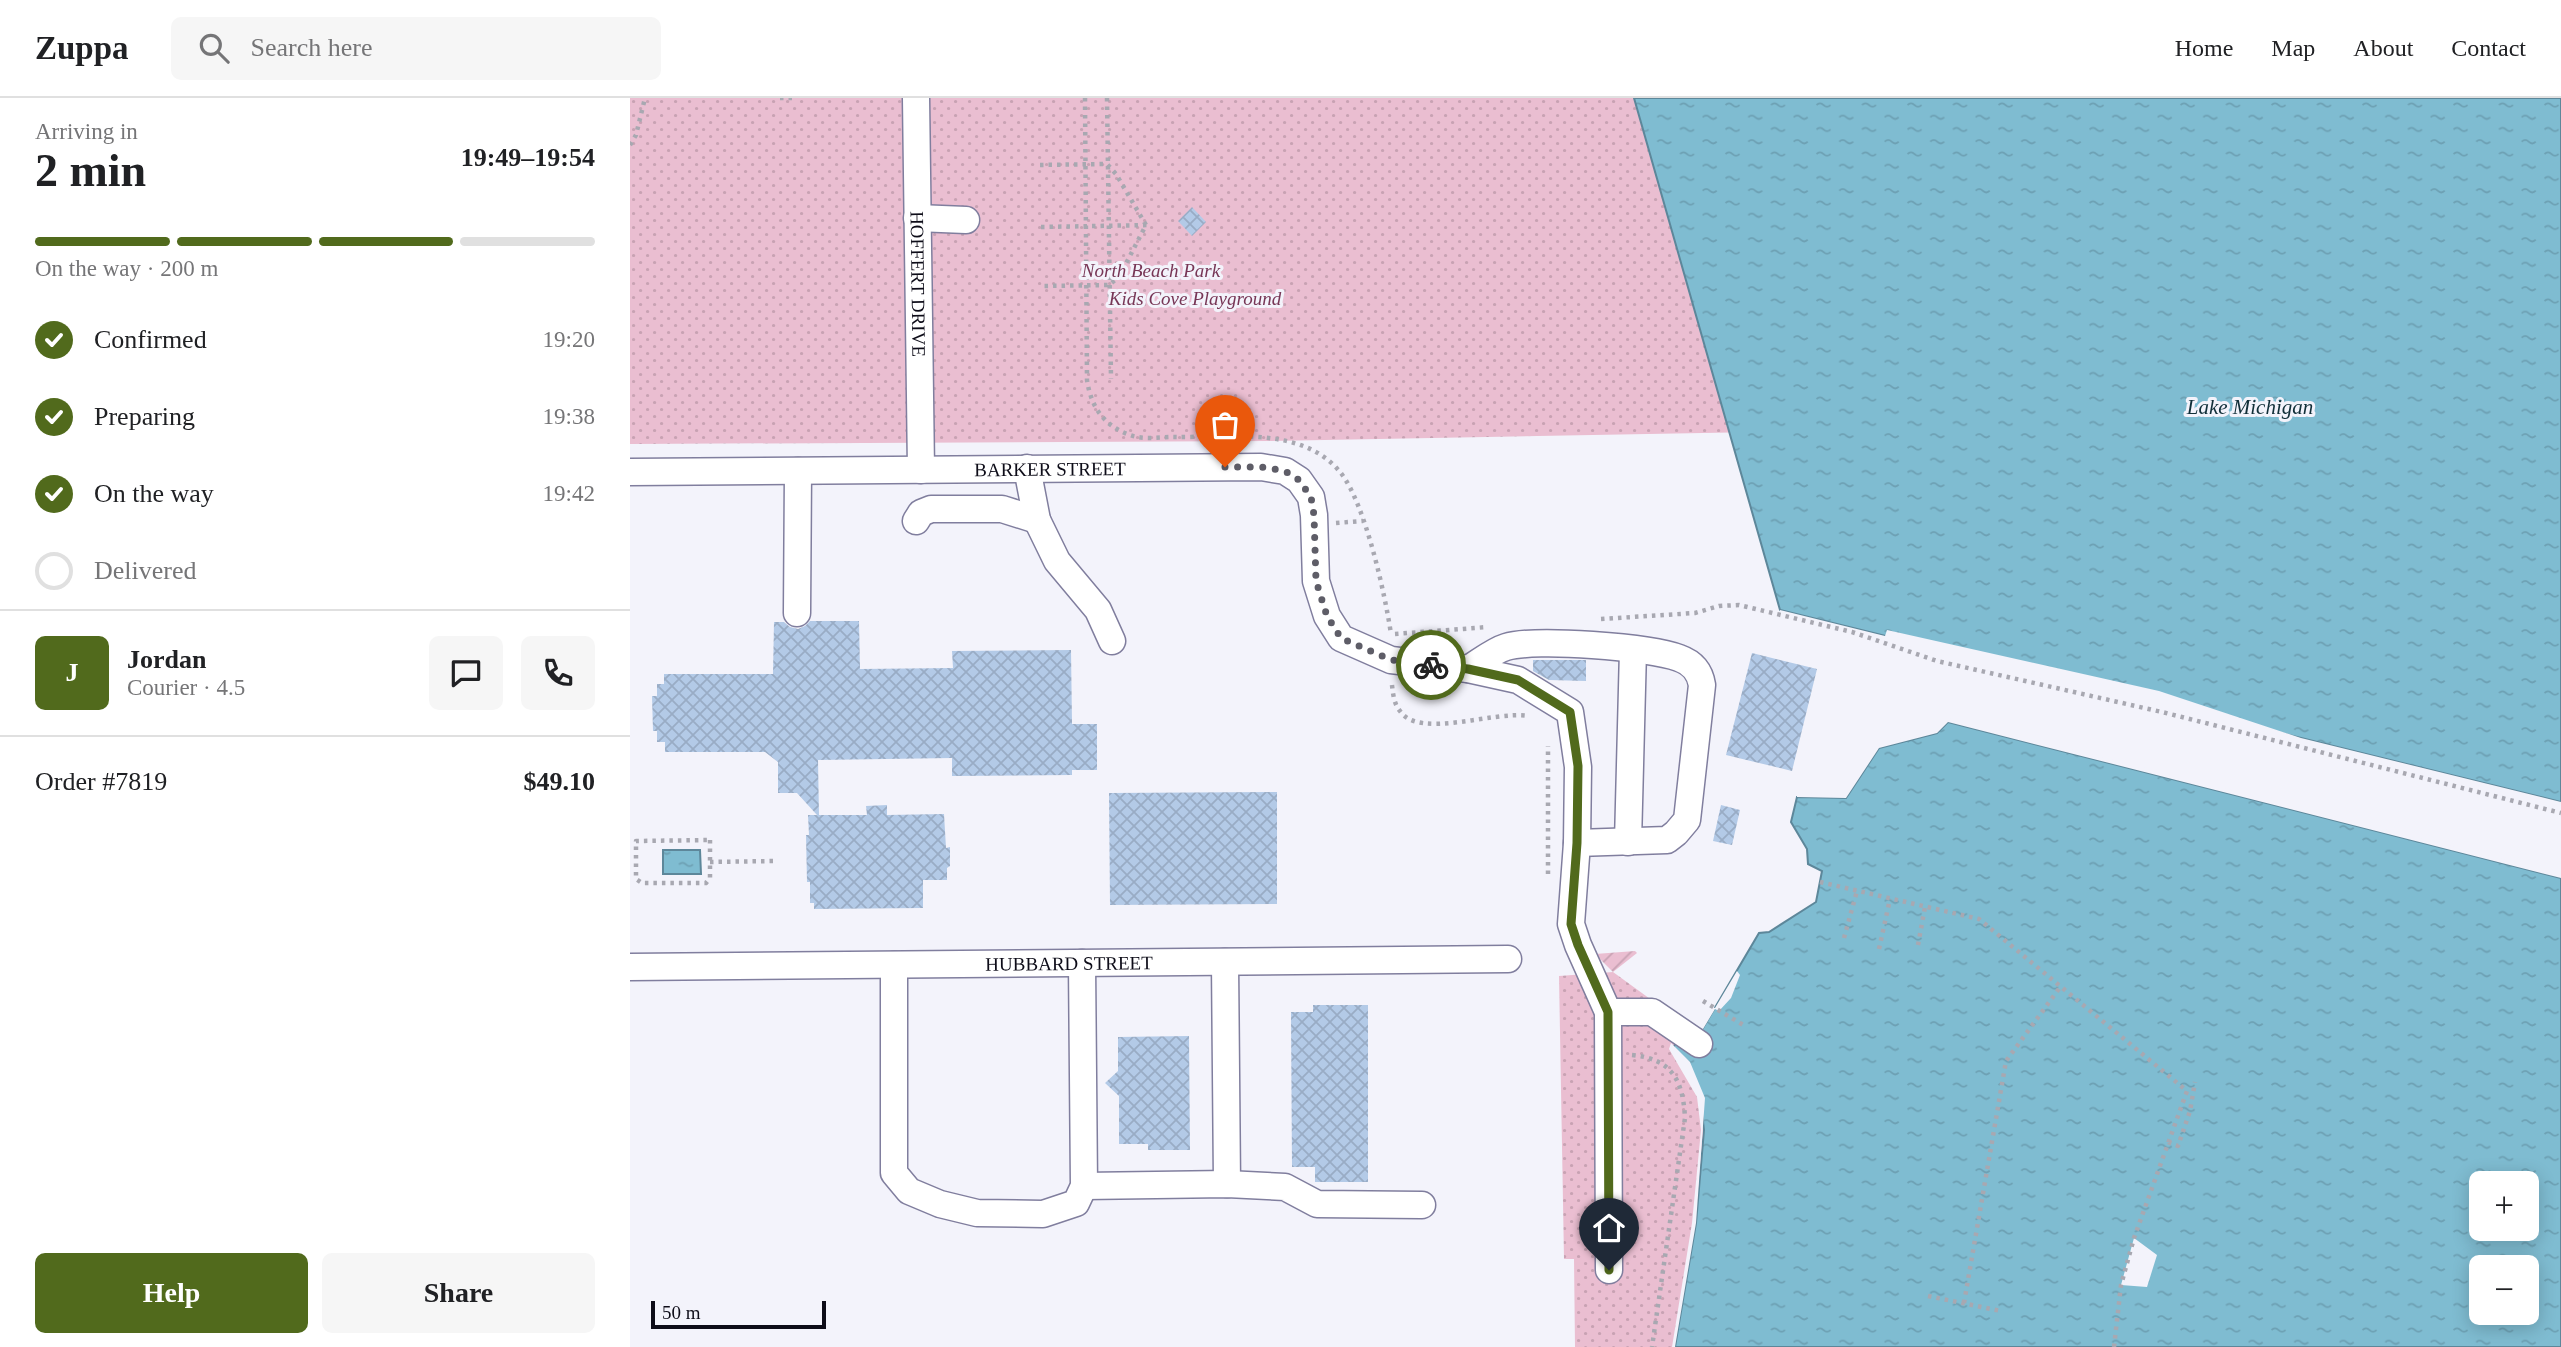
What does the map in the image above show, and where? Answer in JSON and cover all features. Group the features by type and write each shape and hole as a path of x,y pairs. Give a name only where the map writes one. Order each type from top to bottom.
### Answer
{"street":[{"name":"HOFFERT DRIVE","path":"916,98 921,470"},
{"path":"917,218 966,220"},
{"name":"BARKER STREET","path":"630,472 1261,467 1285,471 1299,480 1311,497 1316,581 1327,616 1341,638 1391,660"},
{"path":"1027,468 1037,520 1057,561 1098,611 1112,641"},
{"path":"797,613 798,471"},
{"path":"916,521 921,513 931,509 1002,509 1037,520"},
{"path":"1468,669 1506,647 1601,645 1679,658 1696,668 1702,685 1687,820 1667,839 1577,843"},
{"path":"1628,842 1633,650"},
{"path":"1391,660 1468,669 1518,680 1570,712 1578,766 1577,843 1571,924 1608,1012 1609,1270"},
{"name":"HUBBARD STREET","path":"630,967 1508,959"},
{"path":"1224,962 1227,1184"},
{"path":"894,965 894,1173 909,1191 940,1204 977,1213 1043,1214 1076,1203 1084,1186 1083,963"},
{"path":"1608,1012 1652,1012 1699,1044"},
{"path":"1084,1186 1227,1184 1285,1187 1317,1204 1422,1205"}],"path":[{"path":"630,145 636,135 645,98"},
{"path":"780,98 794,98"},
{"path":"1085,98 1087,380 1093,405 1101,416 1120,431 1133,436 1275,438 1305,445 1330,462 1340,471 1356,499 1385,601 1391,634 1395,702 1399,710 1414,723 1441,724 1516,714 1539,720"},
{"path":"1107,98 1111,379"},
{"path":"1040,165 1107,164 1148,225"},
{"path":"1041,227 1148,225"},
{"path":"1042,285 1109,285 1119,276 1148,225"},
{"path":"1598,620 1695,613 1720,606 1739,605 1852,632 1937,661 2162,712 2561,813"},
{"path":"1391,634 1502,626"},
{"path":"1548,736 1548,884"},
{"path":"710,840 710,862 710,878 706,883 642,883 636,879 636,841 710,840"},
{"path":"710,862 774,861"},
{"path":"1820,882 1979,919 2187,1091 2129,1253 2121,1285 2114,1347"},
{"path":"1844,938 1857,891"},
{"path":"1879,949 1890,899"},
{"path":"1918,945 1925,907"},
{"path":"1964,1303 2006,1061 2061,986"},
{"path":"1703,1001 1745,1026"},
{"path":"1609,1048 1625,1055 1647,1057 1662,1063 1675,1076 1684,1093 1685,1118 1652,1347"},
{"path":"2168,1142 2178,1146 2190,1111 2195,1082"},
{"path":"1928,1296 2001,1311"}],"green space":[{"name":"North Beach Park","path":"630,98 1650,98 1758,432 1271,441 630,444"},
{"path":"1637,953 1613,972 1595,954"},
{"path":"1613,972 1686,1025 1701,1096 1704,1130 1696,1223 1675,1347 1575,1347 1574,1259 1564,1259 1559,976"}],"water":[{"name":"Lake Michigan","path":"1634,98 2561,98 2561,802 1780,610"},
{"path":"1948,722 2561,878 2561,1347 1675,1347 1696,1223 1704,1130 1700,1096 1673,1048 1686,1025 1703,1028 1759,933 1769,932 1816,902 1822,871 1808,864 1807,849 1791,822 1797,797 1846,798 1879,748 1937,733"},
{"path":"663,850 700,850 701,874 663,874"}],"pier":[{"path":"1780,610 1885,636 1887,630 2159,691 2301,738 2561,802 2561,806 1779,614"},
{"path":"1949,718 2561,874 2561,878 1948,722 1937,733 1879,748 1846,798 1797,797 1797,793 1844,795 1877,745 1935,730"},
{"path":"1737,971 1740,975 1731,998 1719,1011 1715,1009 1703,1029 1686,1025 1686,1021 1701,1025 1712,1007 1715,1008"},
{"path":"1671,1043 1690,1062 1705,1098 1696,1223 1675,1347 1672,1347 1692,1223 1701,1130 1697,1097 1669,1049"},
{"path":"2134,1238 2157,1255 2147,1287 2121,1285"}],"building":[{"path":"1192,207 1206,222 1192,236 1178,221"},
{"path":"810,621 859,621 860,669 953,668 952,651 1071,650 1072,724 1097,724 1097,770 1072,770 1072,775 952,776 952,758 818,760 819,815 867,815 866,806 887,805 887,815 944,814 946,848 950,847 950,866 947,868 947,880 923,880 923,908 814,909 814,903 810,903 810,882 807,882 806,835 809,835 808,815 817,815 797,793 778,793 778,762 765,752 665,752 665,742 657,742 657,731 653,731 652,696 657,696 657,684 664,684 664,674 773,674 774,622 784,622 798,629"},
{"path":"1752,653 1817,669 1792,771 1726,755"},
{"path":"1533,660 1586,660 1586,681 1549,680 1533,671"},
{"path":"1277,792 1277,904 1110,905 1109,793"},
{"path":"1721,805 1740,810 1732,845 1713,841"},
{"path":"1313,1005 1368,1005 1368,1182 1315,1182 1315,1167 1292,1167 1291,1012 1313,1012"},
{"path":"1189,1036 1190,1150 1148,1150 1148,1144 1119,1144 1119,1096 1105,1083 1118,1071 1118,1037"}],"way so far":[{"path":"1225,467 1261,467 1285,471 1299,480 1311,497 1316,581 1327,616 1341,638 1391,660 1431,665"}],"route":[{"path":"1431,665 1468,669 1518,680 1570,712 1578,766 1577,843 1571,924 1608,1012 1609,1270"}],"park label":[{"name":"Kids Cove Playground","path":"1195,298"}]}
